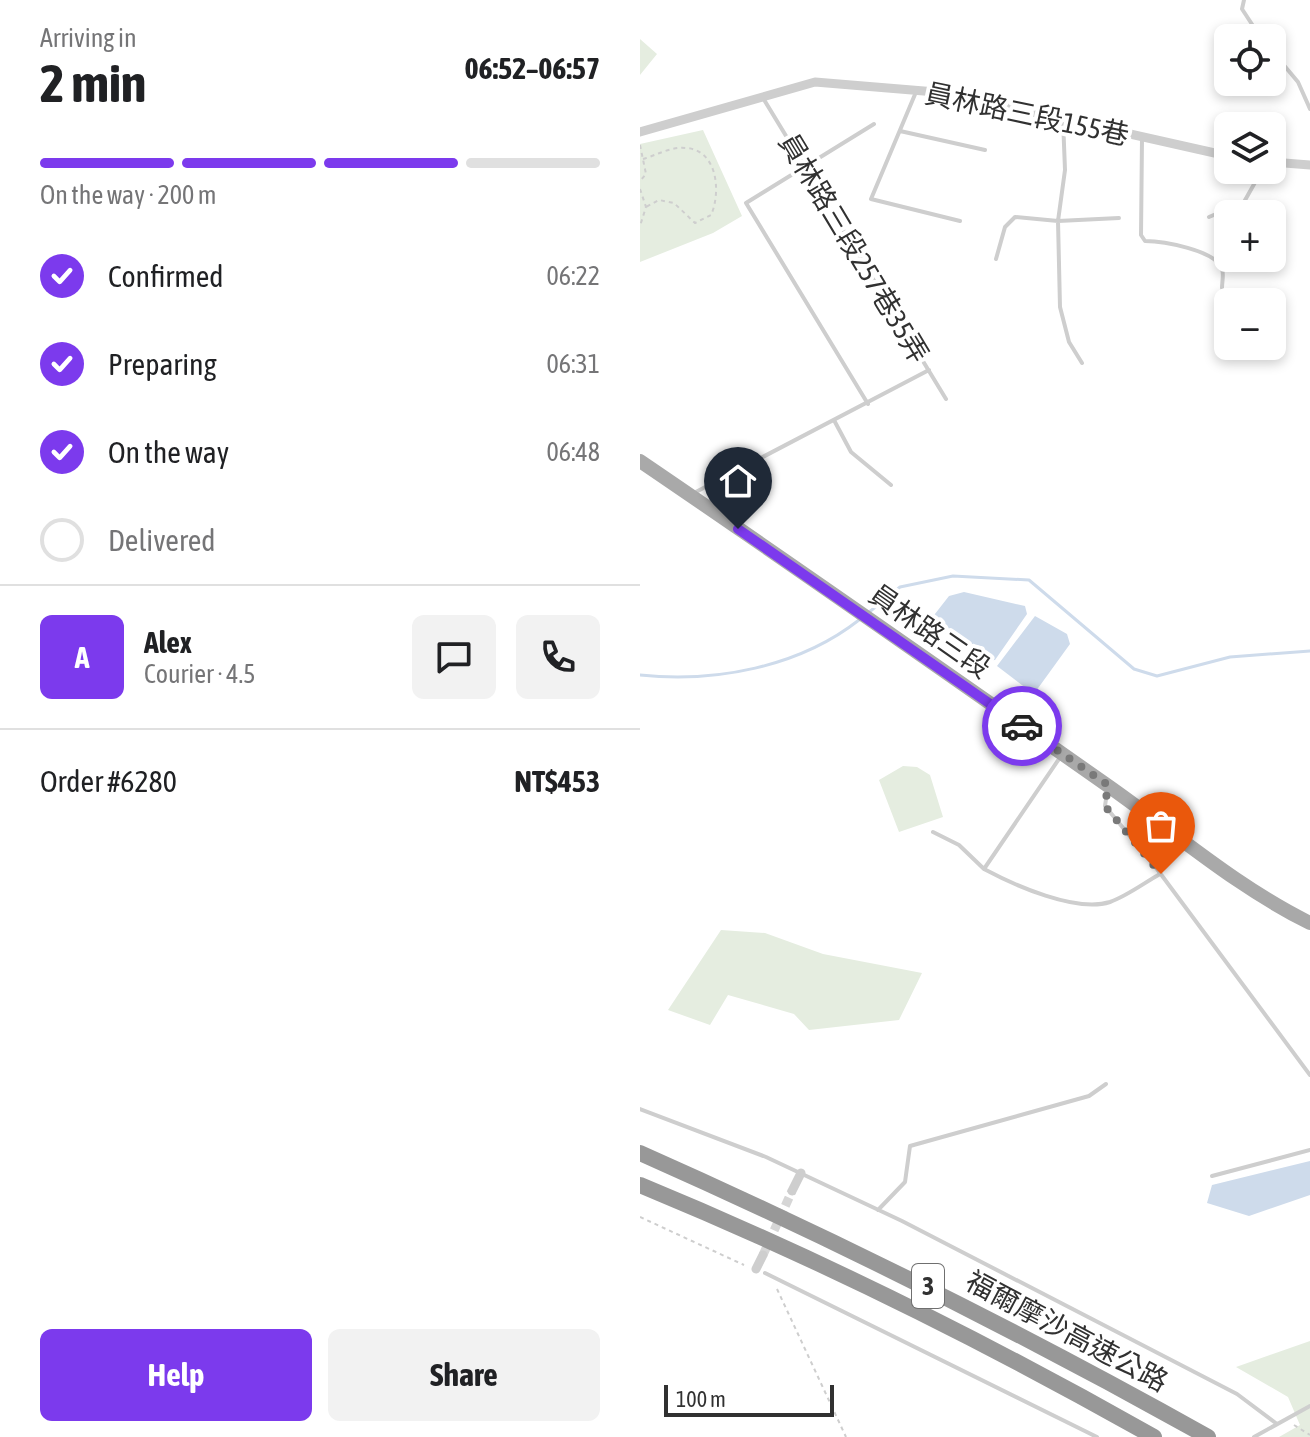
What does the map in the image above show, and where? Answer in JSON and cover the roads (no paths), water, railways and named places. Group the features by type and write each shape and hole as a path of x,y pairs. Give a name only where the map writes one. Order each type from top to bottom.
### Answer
{"highway":[{"name":"福爾摩沙高速公路","path":"640,1153 869,1256 1039,1343 1208,1437"},
{"name":"福爾摩沙高速公路","path":"640,1185 811,1259 1030,1367 1154,1437"}],"main road":[{"name":"員林路三段","path":"640,461 1108,785 1220,869 1280,908 1310,923"}],"street":[{"name":"員林路三段155巷","path":"640,132 815,82 948,93 1214,153"},
{"path":"1286,163 1310,165"},
{"path":"792,1191 801,1173"},
{"path":"760,1271 763,1255"}],"lane":[{"path":"1244,0 1242,9 1252,24"},
{"path":"1286,68 1298,82 1310,109"},
{"path":"918,90 913,93 871,199 960,221"},
{"name":"員林路三段257巷35弄","path":"763,98 946,399"},
{"path":"1063,119 1065,170 1058,221 1060,307 1069,342 1082,363"},
{"path":"868,404 746,203 874,124"},
{"path":"900,131 985,150"},
{"path":"1142,138 1141,235 1145,241 1173,242 1218,263 1223,270 1222,288"},
{"path":"1209,217 1244,202 1254,184"},
{"path":"996,259 1005,227 1015,217 1058,221 1119,218"},
{"path":"690,495 825,422 835,422 929,370"},
{"path":"835,422 851,452 891,485"},
{"path":"984,869 1063,754"},
{"path":"1108,785 1105,806 1161,874 1310,1075"},
{"path":"933,832 959,845 984,869 1016,886 1087,904 1109,903 1161,874"},
{"path":"878,1210 905,1182 910,1146 1089,1096 1106,1084"},
{"path":"640,1109 801,1173 878,1210 1237,1394 1277,1424"},
{"path":"1212,1176 1310,1150"},
{"path":"760,1271 1097,1437"},
{"path":"1254,1437 1310,1406"}],"water":[{"path":"964,592 1025,606 1027,614 995,660 986,661 933,625 931,619 949,596"},
{"path":"1035,616 1067,634 1070,644 1036,691 1031,692 997,666"},
{"path":"1310,1161 1310,1195 1249,1216 1207,1203 1212,1185"}],"waterway":[{"path":"868,613 900,587 953,576 1029,580 1134,669 1157,676 1230,657 1310,651"},
{"path":"640,675 697,676 755,668 810,650 859,620"}],"tunnel":[{"path":"763,1255 792,1191"}]}
